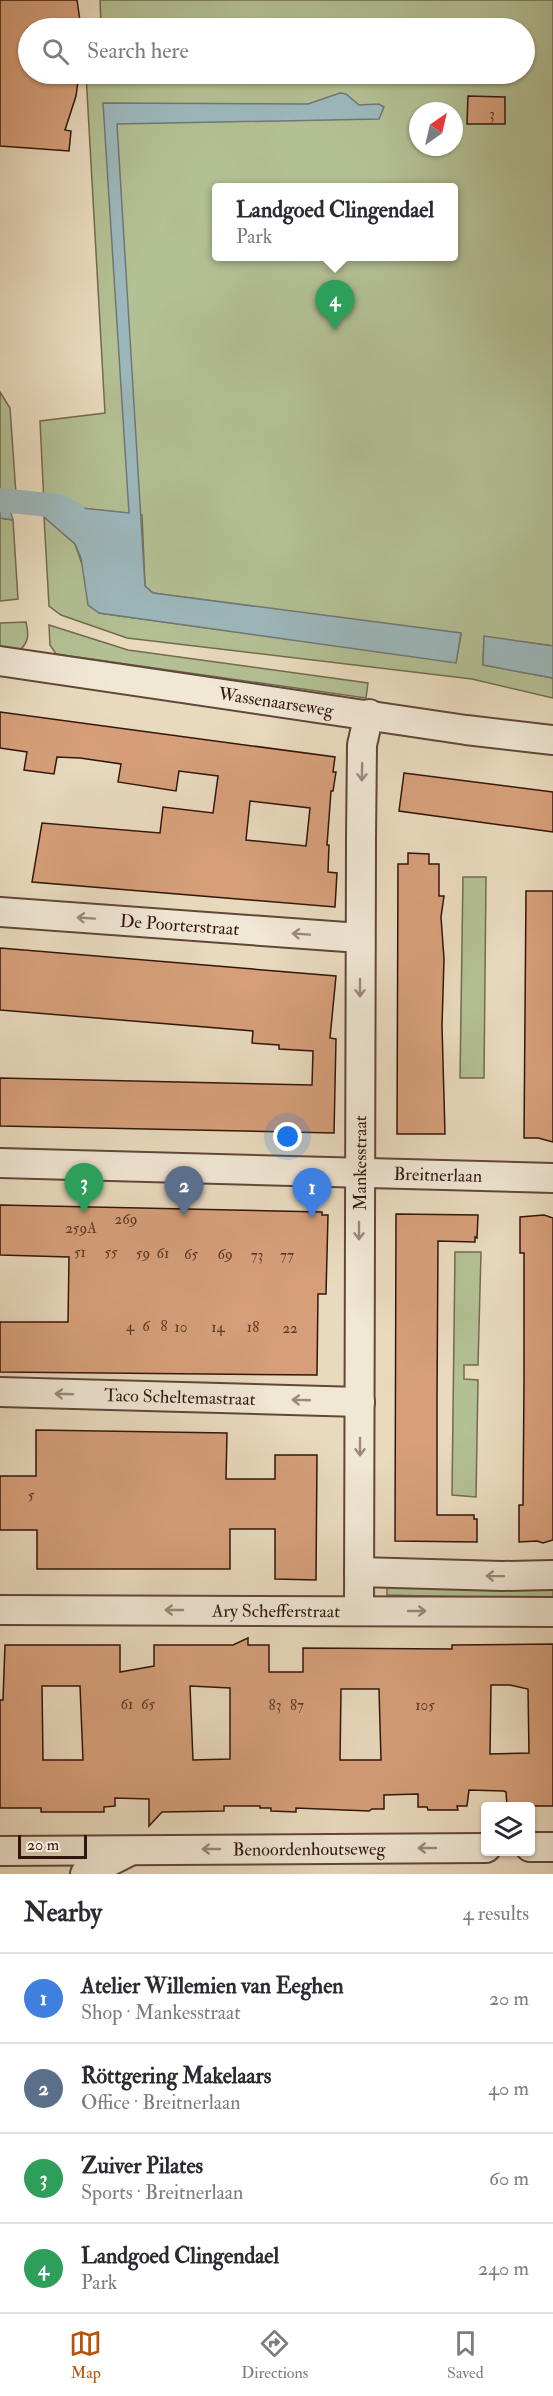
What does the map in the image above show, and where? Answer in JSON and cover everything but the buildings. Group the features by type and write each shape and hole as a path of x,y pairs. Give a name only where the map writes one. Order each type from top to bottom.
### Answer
{"street":[{"name":"Wassenaarseweg","path":"0,661 466,730 553,740"},
{"name":"Mankesstraat","path":"359,1611 358,1173 361,1073 362,745 369,714"},
{"name":"De Poorterstraat","path":"0,912 360,938"},
{"name":"Breitnerlaan","path":"0,1163 553,1178"},
{"name":"Taco Scheltemastraat","path":"0,1392 360,1402"},
{"path":"359,1572 553,1575"},
{"name":"Ary Schefferstraat","path":"0,1610 553,1612"},
{"path":"535,1847 553,1847"},
{"name":"Benoordenhoutseweg","path":"0,1851 481,1848"},
{"name":"Benoordenhoutseweg","path":"85,1874 132,1850"}],"green space":[{"path":"100,0 553,0 553,646 484,637 483,665 553,678 553,698 472,679 127,638 61,615 49,606 44,517 75,544 99,613 456,662 461,635 153,593 145,586 142,515 44,504 40,421 105,413 87,84 535,84 535,18 101,18"},
{"path":"0,392 10,408 16,494 7,500 0,499"},
{"path":"0,518 13,520 18,599 0,601"},
{"path":"26,622 27,638 22,648 19,651 0,649 0,623"},
{"path":"49,625 128,650 368,683 366,698 56,654 50,645"},
{"path":"463,877 486,877 484,1078 460,1078"},
{"path":"455,1252 481,1252 478,1365 464,1365 464,1379 478,1380 476,1497 452,1495"},
{"path":"387,1580 553,1583 553,1599 387,1595"}],"water":[{"path":"340,93 346,94 359,105 379,104 384,107 379,119 117,124 145,586 153,593 461,633 456,663 99,613 88,605 81,558 75,544 44,517 44,504 129,513 103,103 308,104"},
{"path":"0,499 7,500 13,520 0,518"},
{"path":"484,636 553,646 553,678 483,665"}],"waterway":[{"path":"0,500 58,506 74,514"}],"place":[{"name":"Landgoed Clingendael","path":"335,330"},
{"name":"Zuiver Pilates","path":"84,1213"},
{"name":"Röttgering Makelaars","path":"184,1216"},
{"name":"Atelier Willemien van Eeghen","path":"312,1218"}]}
